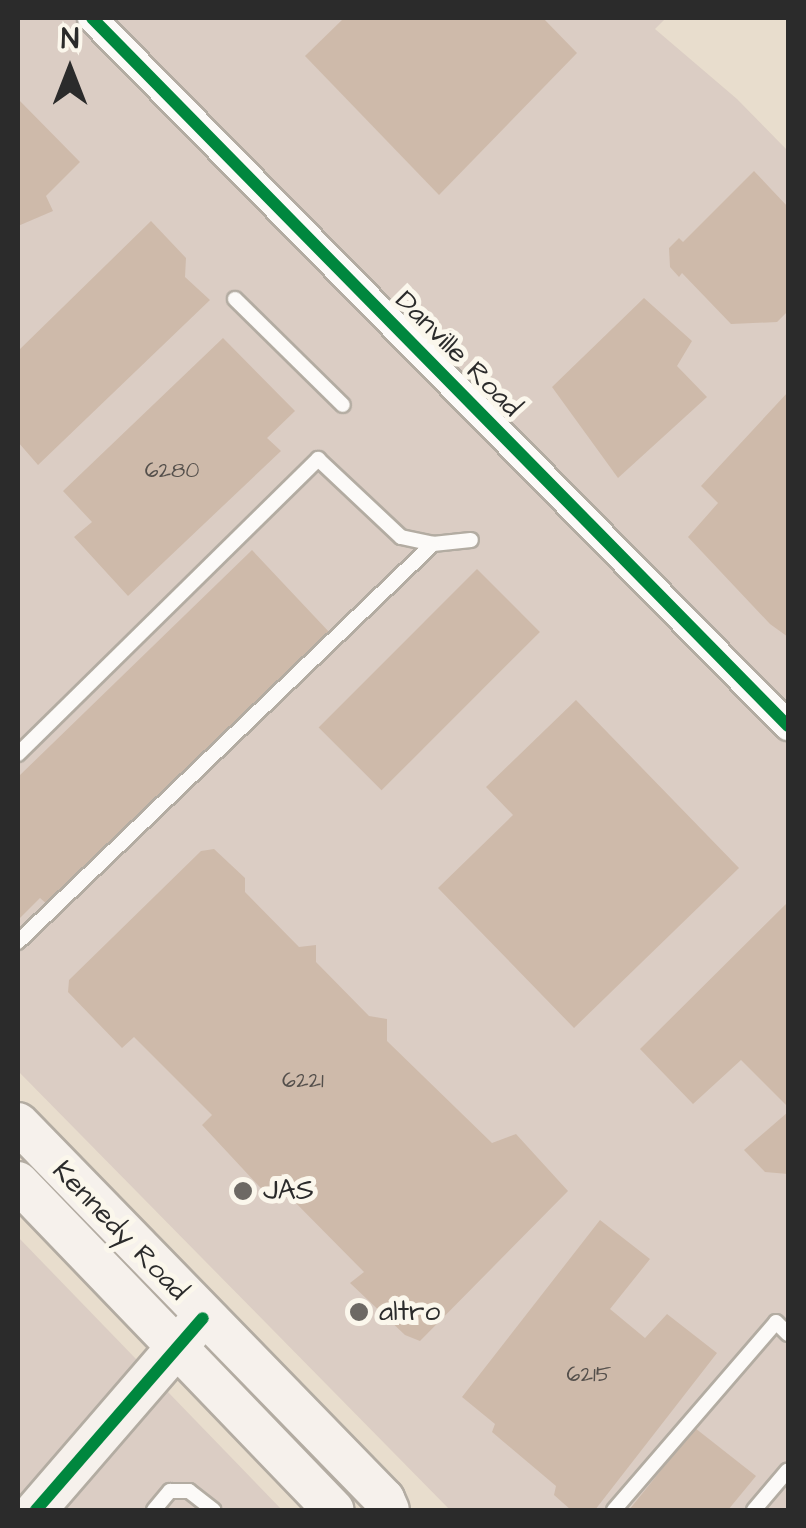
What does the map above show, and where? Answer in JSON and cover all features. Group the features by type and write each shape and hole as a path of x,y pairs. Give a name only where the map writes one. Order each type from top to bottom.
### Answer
{"main road":[{"name":"Kennedy Road","path":"18,1123 334,1510"},
{"name":"Kennedy Road","path":"18,1182 384,1500 389,1510"},
{"path":"36,1510 190,1332"}],"street":[{"name":"Danville Road","path":"92,18 788,726"}],"lane":[{"path":"235,299 343,405"},
{"path":"18,754 318,459 400,537 434,544 471,540"},
{"path":"18,942 434,544"},
{"path":"614,1510 776,1322 788,1334"},
{"path":"754,1510 788,1470"},
{"path":"154,1510 170,1491 189,1491 212,1510"}],"shaded area":[{"path":"18,18 666,18 655,29 737,99 788,151 788,1510 450,1510 18,1071"},
{"path":"18,1237 282,1510 18,1510"}],"building":[{"path":"344,18 543,18 577,53 439,195 305,56"},
{"path":"18,99 80,162 46,196 53,211 18,226"},
{"path":"754,171 788,207 788,311 777,322 731,324 682,273 679,277 670,267 669,248 679,238 683,242"},
{"path":"151,221 186,258 185,277 210,300 38,465 18,442 18,351"},
{"path":"644,298 692,341 677,366 707,397 618,478 552,387"},
{"path":"223,338 295,411 267,438 281,451 128,596 74,537 92,522 63,491"},
{"path":"788,392 788,637 770,624 688,537 718,503 701,486"},
{"path":"252,550 330,633 49,906 40,898 18,920 18,777"},
{"path":"477,569 540,632 382,790 319,727"},
{"path":"576,700 739,868 574,1028 438,888 513,815 486,787"},
{"path":"214,849 245,878 245,892 299,947 316,945 316,962 369,1016 387,1019 387,1041 492,1143 516,1134 568,1191 420,1341 405,1335 350,1283 364,1272 281,1188 270,1198 202,1125 212,1115 134,1037 122,1048 68,992 69,980 201,851"},
{"path":"786,904 788,1107 741,1060 693,1104 640,1049"},
{"path":"788,1112 788,1174 765,1172 744,1150"},
{"path":"600,1220 650,1259 610,1309 645,1338 667,1314 717,1353 595,1510 571,1510 554,1495 556,1486 492,1432 495,1424 462,1397"},
{"path":"695,1428 756,1476 728,1510 629,1510"}],"cycle path":[{"path":"92,18 788,726"},
{"path":"36,1510 203,1318"}],"place":[{"name":"JAS","path":"243,1191"},
{"name":"altro","path":"359,1312"}]}
